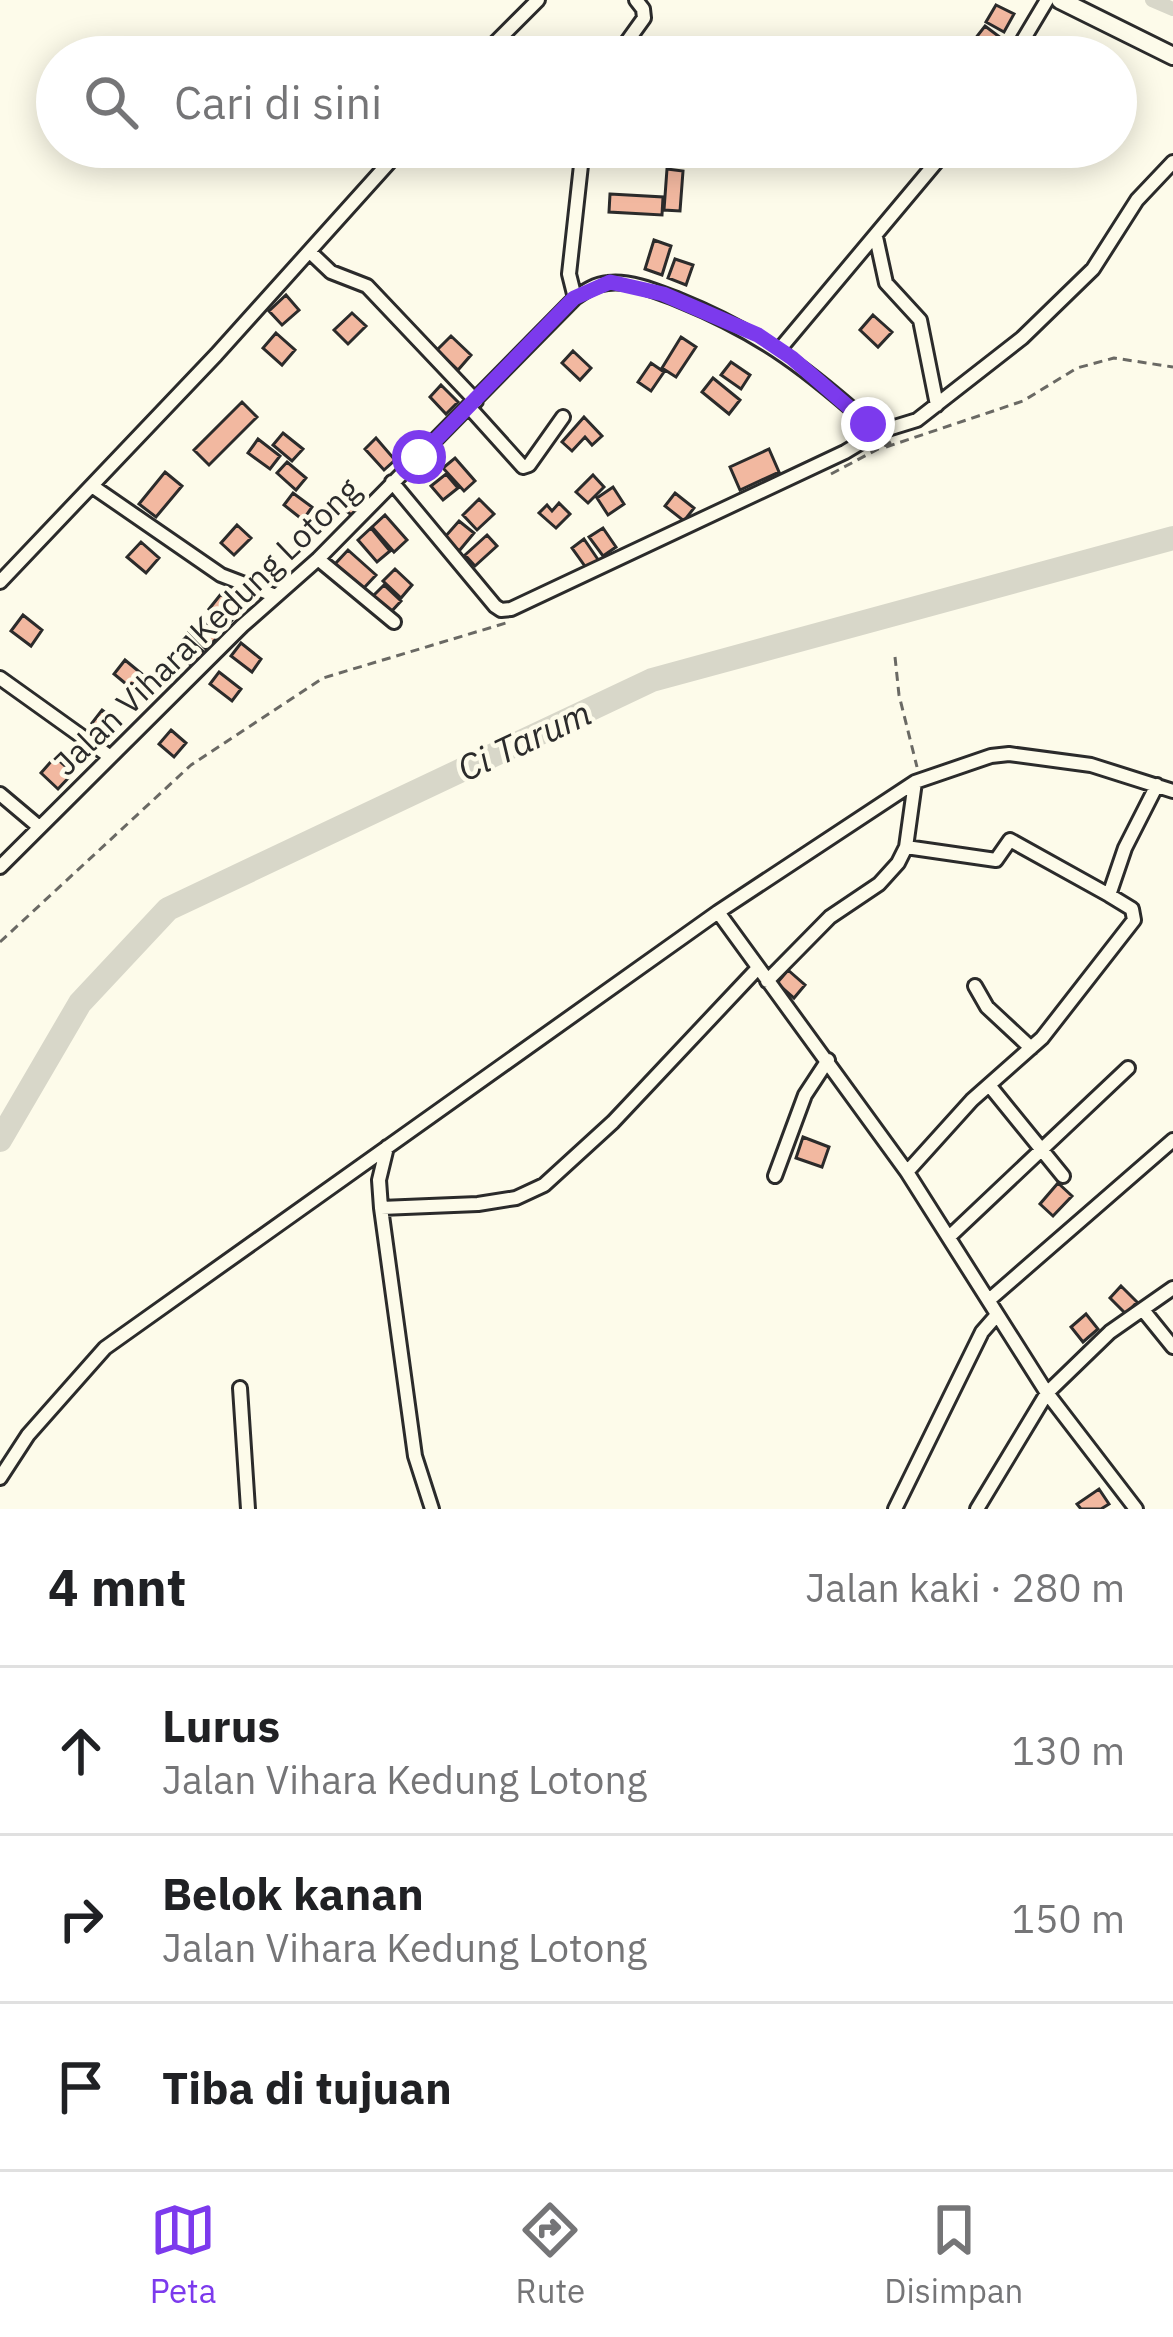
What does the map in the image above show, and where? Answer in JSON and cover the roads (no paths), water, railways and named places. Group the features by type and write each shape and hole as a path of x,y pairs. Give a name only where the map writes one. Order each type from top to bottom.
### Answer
{"main road":[{"path":"1060,0 1133,36"},
{"path":"1137,38 1173,56"}],"street":[{"path":"502,36 538,0"},
{"path":"631,36 644,18 636,0"},
{"path":"1026,36 1047,0"},
{"path":"392,482 501,610 512,609 845,452 878,432 916,420 1022,338 1093,269 1137,200 1173,162"},
{"path":"0,582 385,168"},
{"path":"581,168 569,274 574,298 594,286 630,284 726,320 779,350 878,432"},
{"path":"779,350 933,168"},
{"path":"876,237 886,283 920,320 937,405"},
{"path":"310,253 331,272 367,286 523,466 529,465 563,417"},
{"name":"Jalan Vihara Kedung Lotong","path":"0,867 109,755 318,559 574,298"},
{"path":"92,486 221,575 277,596"},
{"path":"318,559 394,622"},
{"path":"0,677 109,755"},
{"path":"0,1478 28,1435 105,1348 718,912 918,781 1009,754 1091,766 1173,791"},
{"path":"766,981 830,917 879,884 898,863 906,847 918,781"},
{"path":"1108,895 1124,848 1156,784"},
{"path":"0,794 38,826"},
{"path":"906,847 996,860 1010,840 1132,909 1134,920 1031,1048 907,1172"},
{"path":"718,912 907,1172 1047,1393 1136,1509"},
{"path":"380,1208 478,1204 516,1198 544,1185 613,1122 758,968"},
{"path":"975,986 987,1007 1031,1048"},
{"path":"775,1176 805,1095 828,1060"},
{"path":"949,1237 1128,1068"},
{"path":"989,1085 1063,1176"},
{"path":"989,1300 1172,1144"},
{"path":"388,1147 379,1180 380,1208 415,1456 432,1509"},
{"path":"977,1509 1047,1393 1097,1343 1173,1288"},
{"path":"1143,1310 1173,1347"},
{"path":"895,1509 982,1332 996,1316"},
{"path":"240,1388 248,1509"}],"waterway":[{"path":"1152,0 1173,9"},
{"name":"Ci Tarum","path":"0,1140 80,1003 168,909 652,680 1173,538"}]}
